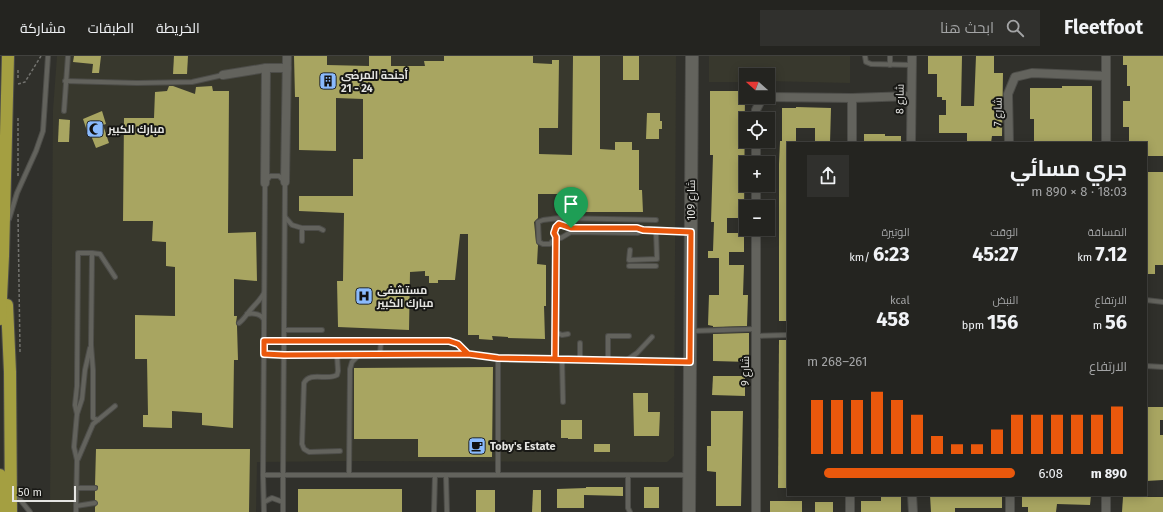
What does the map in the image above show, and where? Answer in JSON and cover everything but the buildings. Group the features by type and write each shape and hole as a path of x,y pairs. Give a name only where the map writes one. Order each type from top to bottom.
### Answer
{"highway":[{"path":"0,319 13,85 8,56"},
{"path":"3,256 9,340 11,512"},
{"path":"0,475 0,512"}],"street":[{"path":"285,182 287,56"},
{"name":"شارع 109","path":"688,512 692,56"},
{"name":"شارع 8","path":"911,142 912,56"},
{"path":"1106,56 1106,142"},
{"path":"223,75 266,68 287,68"},
{"path":"265,183 266,68"},
{"name":"شارع 7","path":"1009,142 1008,94 1015,77 1032,73 1106,76"},
{"path":"775,97 852,98 911,96"},
{"path":"852,98 852,142"},
{"name":"شارع 9","path":"756,236 756,512"},
{"path":"850,496 850,512"},
{"path":"912,496 912,512"},
{"path":"1010,496 1010,512"},
{"path":"1106,496 1106,512"}],"lane":[{"path":"4,235 18,193 44,131 48,56"},
{"path":"64,111 68,56"},
{"path":"865,56 865,60 868,64 912,65"},
{"path":"890,56 890,65"},
{"path":"65,81 138,83 192,82 223,75"},
{"path":"264,512 265,183 270,176 279,176 285,182 282,475 283,512"},
{"path":"285,217 292,225 302,228 319,228 323,230"},
{"path":"556,237 550,244 543,244 539,242 538,222 559,218 656,220"},
{"path":"555,359 556,237 554,233 559,224 571,228 637,228 656,231 691,232"},
{"path":"302,228 302,240"},
{"path":"556,237 561,238 571,232 638,233 643,230"},
{"path":"630,250 629,260 657,259 656,231"},
{"path":"76,512 77,460 74,447 77,386 78,253 92,252 100,254 115,277"},
{"path":"92,252 91,345 93,370 93,418 98,420"},
{"path":"629,266 656,266"},
{"path":"239,323 260,300 264,293"},
{"path":"1147,300 1163,302"},
{"path":"247,314 254,313 263,317 264,321"},
{"path":"284,330 322,330"},
{"path":"555,332 562,335 568,334"},
{"path":"690,332 756,332 787,335"},
{"path":"608,360 608,336 629,336"},
{"path":"626,360 637,354 652,337"},
{"path":"264,341 452,341 458,344 468,354"},
{"path":"380,354 381,341"},
{"path":"580,343 580,360"},
{"path":"76,414 82,399 85,370 91,345"},
{"path":"264,354 468,354 498,358 690,362"},
{"path":"349,475 350,369 352,362 360,354"},
{"path":"337,355 337,375 334,377 308,378 304,383 302,444 304,449 309,452 340,451"},
{"path":"498,358 498,475"},
{"path":"562,360 563,402"},
{"path":"1147,366 1163,367"},
{"path":"77,460 93,424 115,406"},
{"path":"263,475 688,475"},
{"path":"434,512 435,475"},
{"path":"446,475 447,512"},
{"path":"628,475 628,508 630,512"},
{"path":"11,488 30,512"},
{"path":"76,488 95,488"},
{"path":"264,502 272,498 283,502"},
{"path":"76,506 95,503"}],"path":[{"path":"13,85 25,82 41,57"},
{"path":"13,85 19,71 18,67"},
{"path":"18,111 18,193"},
{"path":"18,209 20,352"}],"shaded area":[{"name":"مستشفى مبارك الكبير","path":"57,56 676,56 674,456 667,462 257,462 256,512 50,512 53,110"},
{"path":"709,56 850,56 850,83 775,81 775,68 739,68 739,82 709,82"}],"place":[{"name":"أجنحة المرضى 21 - 24","path":"328,81"},
{"name":"مبارك الكبير","path":"95,129"},
{"name":"مستشفى مبارك الكبير","path":"364,296"},
{"name":"Toby's Estate","path":"477,446"}],"route":[{"path":"571,228 559,224 554,233 556,237 555,359 498,358 468,354 461,346 452,341 264,341 264,354 468,354 498,358 690,362 691,232 643,230 637,228 571,228"}]}
